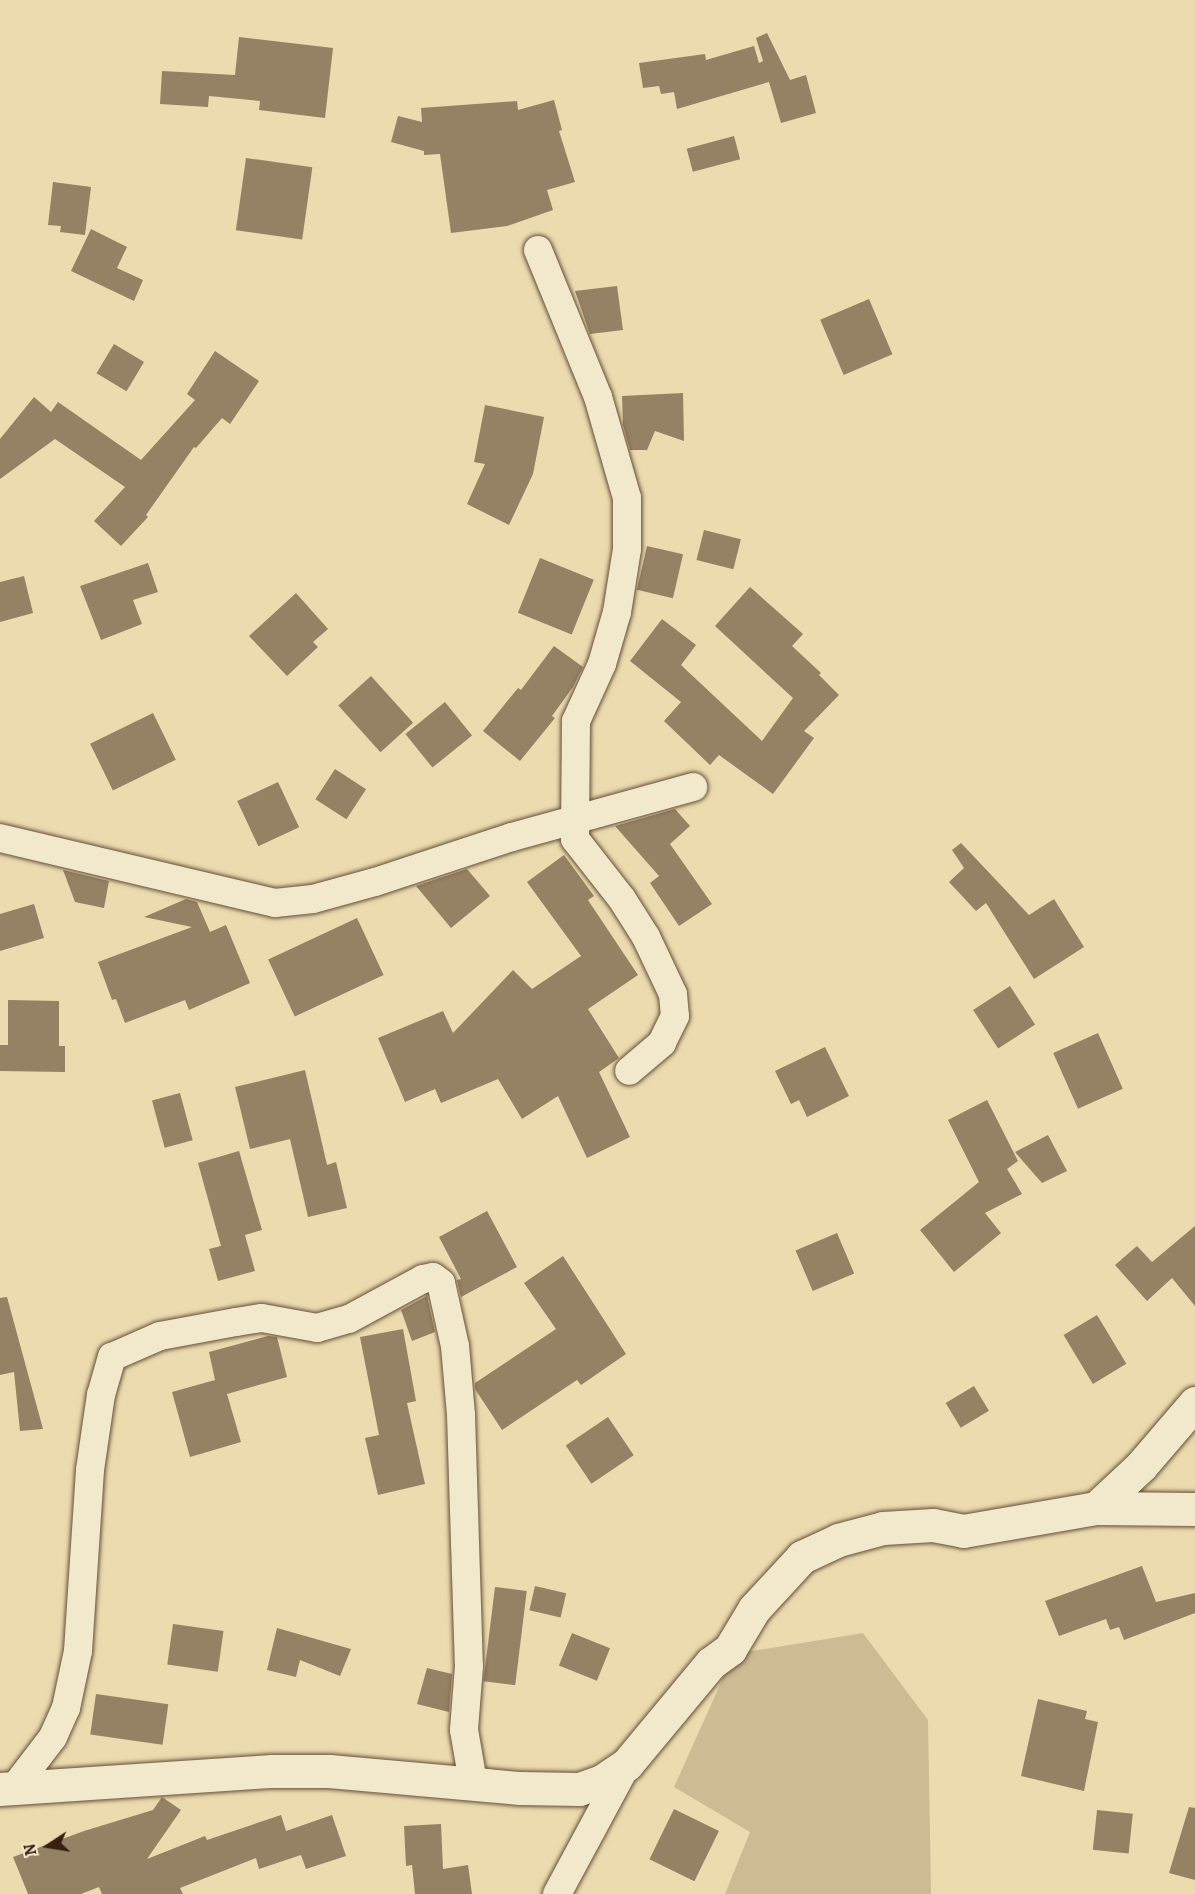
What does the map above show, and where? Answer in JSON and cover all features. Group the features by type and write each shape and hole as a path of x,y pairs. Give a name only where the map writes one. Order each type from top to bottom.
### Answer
{"main road":[{"path":"1096,1508 1141,1466 1195,1403"},
{"path":"7,1788 272,1771 329,1772 473,1782 520,1788 579,1789 602,1781 627,1764 711,1663 730,1649 754,1609 802,1557 838,1540 883,1528 933,1525 963,1532 1096,1508 1195,1509"}],"street":[{"path":"538,250 598,397 627,498 627,549 617,612 603,664 576,721 577,819 575,839 622,899 646,937 673,994 675,1016 662,1043 629,1071"},
{"path":"0,838 216,887 275,903 313,898 375,882 577,819 693,787"},
{"path":"7,1788 53,1737 66,1708 78,1651 90,1470 101,1395 112,1357 160,1336 253,1319 262,1318 317,1328 349,1319 433,1277 441,1283 455,1346 461,1415 469,1666 464,1730 473,1782"},
{"path":"557,1894 627,1764"}],"shaded area":[{"path":"863,1633 928,1720 931,1894 725,1894 750,1832 674,1787 734,1654"}],"building":[{"path":"767,33 790,80 806,75 816,113 781,123 769,82 677,109 674,92 661,94 659,86 643,88 639,63 705,54 706,60 754,46 759,63 763,61 756,38"},
{"path":"239,37 333,48 325,118 259,110 260,101 209,96 208,107 160,104 162,71 235,75"},
{"path":"554,100 562,130 559,131 575,182 547,190 553,210 507,226 451,233 440,154 424,155 424,151 391,142 398,116 422,122 421,108 517,101 518,110"},
{"path":"734,136 740,159 693,172 687,149"},
{"path":"246,158 312,167 302,240 236,230"},
{"path":"53,182 91,187 85,235 60,232 61,226 48,225"},
{"path":"91,229 127,247 117,268 143,280 134,301 71,271"},
{"path":"617,286 623,330 590,334 575,291"},
{"path":"869,299 892,354 844,375 820,320"},
{"path":"114,344 144,362 126,391 96,373"},
{"path":"215,351 259,381 230,424 222,418 196,448 194,447 146,515 148,517 121,546 94,521 125,487 55,439 0,479 0,439 34,397 51,412 58,402 141,460 195,400 187,394"},
{"path":"683,393 684,441 655,431 647,450 630,450 623,425 622,396"},
{"path":"485,405 544,417 533,474 509,525 467,504 485,464 474,462"},
{"path":"704,530 741,539 733,569 697,560"},
{"path":"647,546 683,554 673,598 637,590"},
{"path":"540,558 594,580 572,634 518,613"},
{"path":"148,563 158,592 133,600 142,624 101,640 80,586"},
{"path":"24,576 33,613 0,622 0,582"},
{"path":"750,587 803,634 792,646 821,673 819,675 839,695 804,731 814,738 773,794 719,755 710,765 664,721 681,702 630,661 662,619 696,645 681,665 762,741 793,698 715,626"},
{"path":"296,593 328,629 313,642 318,647 287,676 249,636"},
{"path":"554,646 583,667 573,687 552,716 555,718 520,761 483,731 518,688 521,690"},
{"path":"371,676 413,723 380,752 338,705"},
{"path":"445,702 472,735 432,768 405,734"},
{"path":"153,713 176,760 113,790 90,744"},
{"path":"335,769 366,789 346,819 315,799"},
{"path":"278,782 299,827 258,846 237,801"},
{"path":"675,809 690,826 670,844 712,904 679,926 650,883 659,876 615,826"},
{"path":"961,843 1029,915 1054,899 1084,947 1034,979 986,903 976,911 949,882 964,868 952,850"},
{"path":"564,855 594,896 588,900 638,975 588,1009 619,1058 599,1072 630,1137 587,1158 558,1096 522,1119 498,1079 441,1103 435,1089 405,1102 378,1038 443,1011 453,1033 513,970 532,989 581,956 527,882"},
{"path":"467,869 490,896 451,928 416,886"},
{"path":"63,870 109,881 104,908 75,902"},
{"path":"186,899 197,902 210,932 226,925 250,983 189,1010 185,1000 125,1023 116,999 112,1000 98,962 192,927 144,917"},
{"path":"34,904 44,938 0,951 0,914"},
{"path":"357,918 384,975 295,1017 268,959"},
{"path":"1010,986 1035,1025 998,1049 973,1010"},
{"path":"8,1000 59,1001 59,1046 65,1046 65,1072 0,1071 0,1045 8,1045"},
{"path":"1098,1033 1123,1089 1078,1109 1053,1053"},
{"path":"825,1047 849,1096 807,1117 799,1100 791,1104 775,1071"},
{"path":"305,1070 327,1165 336,1162 347,1208 308,1217 290,1139 250,1149 235,1087"},
{"path":"180,1093 193,1140 165,1148 152,1101"},
{"path":"987,1100 1018,1161 1007,1169 1022,1194 985,1213 1001,1233 954,1272 920,1230 979,1182 948,1120"},
{"path":"1048,1135 1067,1171 1042,1183 1015,1152"},
{"path":"239,1151 262,1230 245,1235 255,1271 218,1281 209,1249 221,1246 198,1163"},
{"path":"487,1211 517,1267 461,1297 457,1280 461,1279 439,1237"},
{"path":"1195,1226 1195,1306 1172,1278 1147,1301 1115,1265 1137,1246 1152,1262"},
{"path":"837,1233 854,1274 813,1291 796,1251"},
{"path":"563,1256 626,1354 581,1385 577,1380 502,1430 475,1389 475,1383 556,1329 524,1283"},
{"path":"427,1296 435,1332 412,1341 401,1310"},
{"path":"7,1297 43,1429 20,1431 14,1372 0,1375 0,1298"},
{"path":"1097,1315 1126,1364 1093,1384 1064,1335"},
{"path":"403,1329 416,1401 407,1403 425,1484 378,1495 365,1438 379,1435 360,1337"},
{"path":"268,1336 277,1337 287,1377 227,1394 241,1442 190,1457 172,1392 215,1380 209,1352"},
{"path":"974,1386 989,1411 961,1428 946,1403"},
{"path":"608,1417 634,1455 591,1484 566,1446"},
{"path":"1142,1566 1156,1602 1195,1593 1195,1613 1124,1640 1119,1627 1110,1630 1106,1619 1059,1636 1045,1601"},
{"path":"535,1586 566,1593 561,1618 529,1610"},
{"path":"495,1587 527,1591 515,1685 483,1681"},
{"path":"173,1624 224,1631 218,1672 167,1665"},
{"path":"277,1628 351,1649 340,1676 300,1660 296,1677 267,1670"},
{"path":"572,1633 610,1648 597,1681 559,1665"},
{"path":"427,1668 452,1674 449,1712 417,1704"},
{"path":"96,1694 168,1704 163,1745 90,1735"},
{"path":"1038,1699 1087,1711 1085,1719 1098,1722 1084,1791 1021,1776"},
{"path":"162,1797 181,1810 147,1859 205,1836 207,1840 281,1815 286,1831 332,1815 346,1856 306,1869 301,1855 259,1869 256,1858 180,1888 183,1894 102,1894 99,1887 81,1894 28,1894 13,1857 84,1831 153,1810"},
{"path":"1189,1807 1195,1808 1195,1880 1169,1873"},
{"path":"674,1809 719,1831 694,1881 649,1859"},
{"path":"1097,1810 1133,1814 1129,1854 1093,1850"},
{"path":"441,1824 443,1869 468,1865 472,1894 415,1894 412,1865 406,1866 404,1826"}]}
